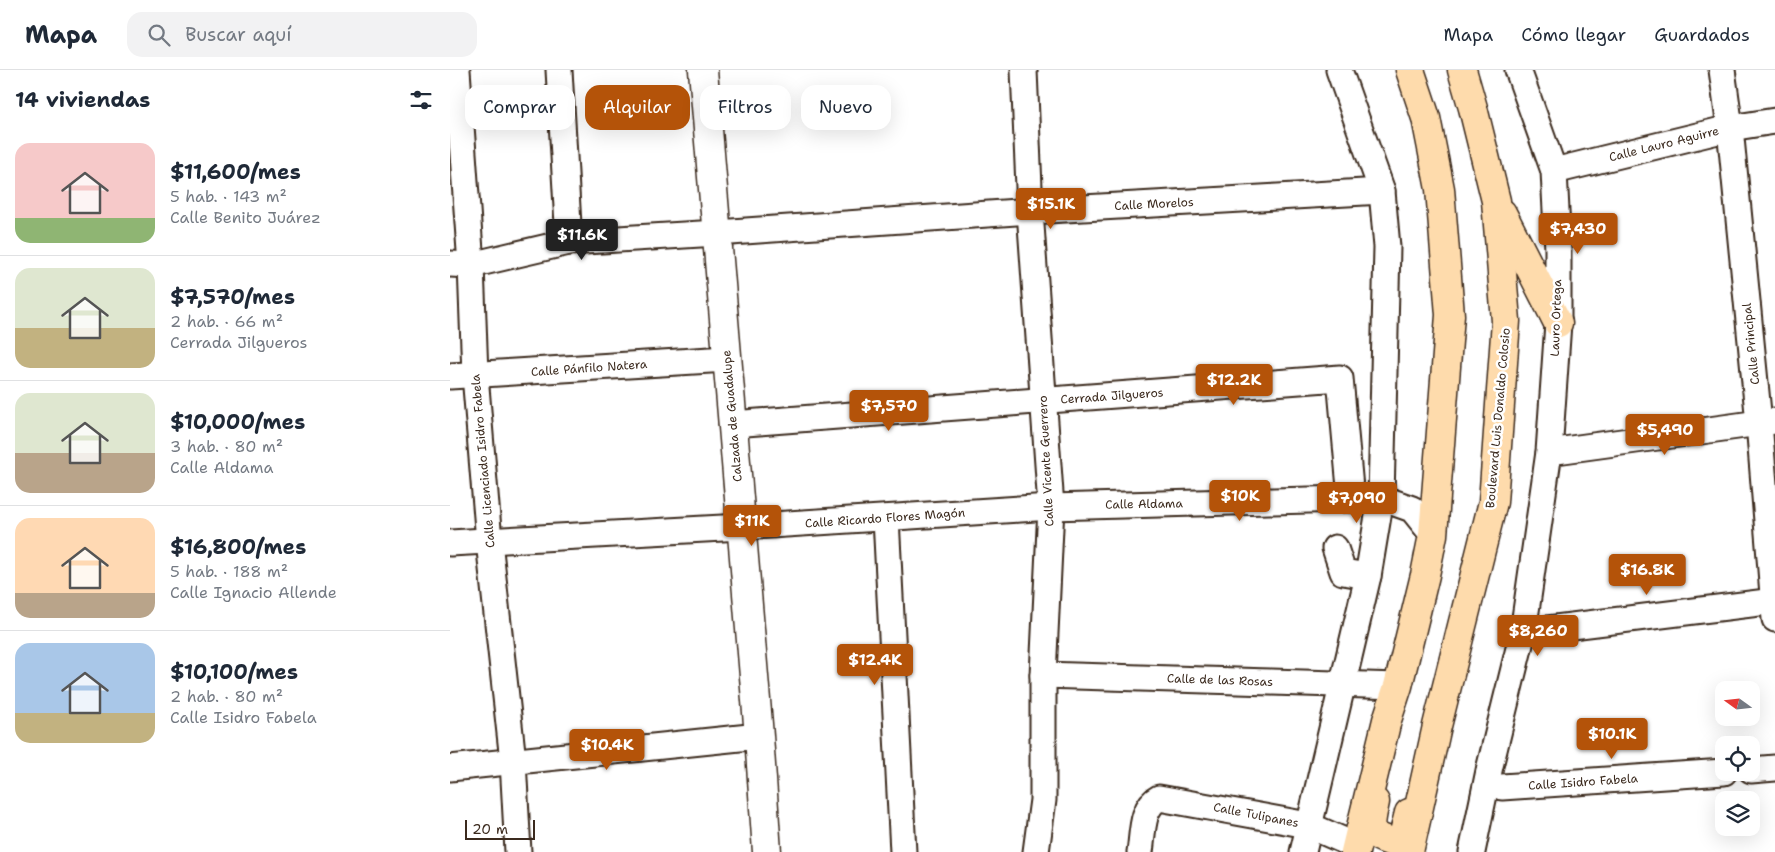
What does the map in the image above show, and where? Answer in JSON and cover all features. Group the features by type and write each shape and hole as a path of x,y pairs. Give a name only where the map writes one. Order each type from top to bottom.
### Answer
{"highway":[{"path":"1356,849 1387,720 1398,686 1432,535 1450,315 1440,190 1426,118 1410,70"},
{"name":"Boulevard Luis Donaldo Colosio","path":"1409,852 1437,726 1493,502 1506,320 1496,201 1462,70"},
{"path":"1496,201 1558,323"},
{"path":"1387,720 1390,730 1370,825 1374,834 1382,839 1394,842 1403,836 1429,736 1437,726"}],"street":[{"name":"Calle Licenciado Isidro Fabela","path":"457,70 461,264 475,375 489,541 513,761 518,852"},
{"path":"559,70 569,242"},
{"name":"Calzada de Guadalupe","path":"703,70 767,852"},
{"name":"Calle Vicente Guerrero","path":"1024,70 1030,211 1051,507 1043,675 1043,800 1036,852"},
{"path":"1303,852 1368,576 1381,498 1387,247 1382,190 1340,70"},
{"name":"Lauro Ortega","path":"1472,852 1490,766 1523,632 1549,452 1558,323 1558,250 1554,171 1518,70"},
{"name":"Calle Principal","path":"1722,70 1767,422 1774,607"},
{"name":"Calle Lauro Aguirre","path":"1554,171 1730,128 1775,121"},
{"name":"Calle Morelos","path":"461,264 569,242 1030,211 1382,190"},
{"name":"Calle Pánfilo Natera","path":"450,376 727,359"},
{"name":"Cerrada Jilgueros","path":"732,424 1340,378 1351,499"},
{"path":"1549,452 1767,422"},
{"name":"Calle Aldama","path":"1051,507 1381,498 1412,509 1432,535"},
{"name":"Calle Ricardo Flores Magón","path":"450,543 1051,507"},
{"path":"886,518 903,852"},
{"path":"1334,548 1343,572 1368,576"},
{"path":"1523,632 1774,607"},
{"name":"Calle de las Rosas","path":"1043,675 1398,686"},
{"path":"450,768 759,736"},
{"path":"1760,769 1775,768"},
{"name":"Calle Isidro Fabela","path":"1502,787 1715,773"},
{"name":"Calle Tulipanes","path":"1140,852 1146,810 1152,801 1159,798 1308,825 1356,849"}]}
